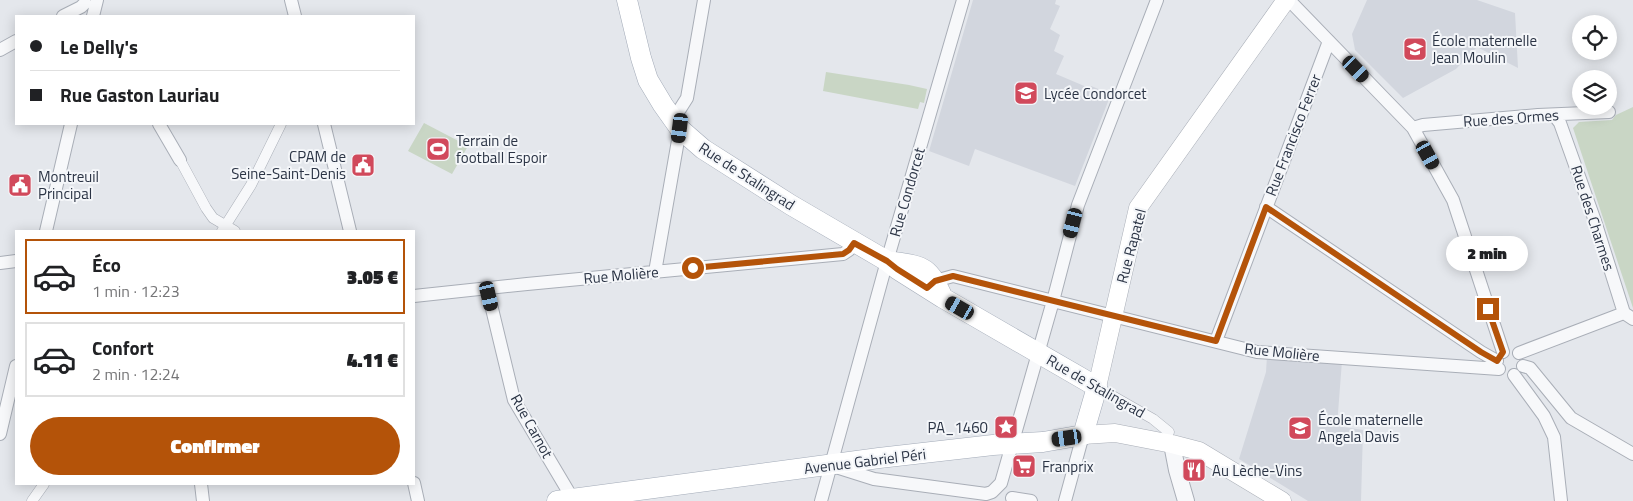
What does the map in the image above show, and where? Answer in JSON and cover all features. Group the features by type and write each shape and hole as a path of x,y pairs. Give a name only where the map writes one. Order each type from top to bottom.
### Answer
{"main road":[{"name":"Rue de Stalingrad","path":"627,0 646,72 660,100 676,124 703,149 791,205 887,261 921,267 930,273 935,289 1097,387"},
{"name":"Rue Rapatel","path":"1083,435 1097,387 1138,208 1288,0"},
{"name":"Avenue Gabriel Péri","path":"568,500 830,465 1012,443 1043,442 1083,435 1115,433 1170,438"},
{"name":"Rue de Stalingrad","path":"1170,438 1199,451 1282,501"}],"street":[{"path":"291,0 295,15"},
{"path":"655,272 676,124 687,98 704,0"},
{"name":"Rue Condorcet","path":"821,501 962,0"},
{"path":"830,465 874,479 986,494 992,492 1001,484 1054,301 1078,206 1157,0"},
{"path":"1288,0 1413,128 1453,200 1500,361 1506,374 1530,368 1571,418 1633,454"},
{"path":"66,15 94,6"},
{"name":"Rue Francisco Ferrer","path":"1216,341 1328,40"},
{"path":"0,50 15,42"},
{"name":"Rue des Ormes","path":"1413,128 1423,125 1572,114"},
{"name":"Rue des Charmes","path":"1554,115 1564,132 1628,316"},
{"path":"46,230 72,125"},
{"path":"160,125 206,208 223,229 251,185 281,125"},
{"path":"324,125 350,230"},
{"path":"1266,207 1481,352 1500,361"},
{"name":"Rue Molière","path":"415,296 843,254 854,243"},
{"path":"0,263 15,261"},
{"name":"Rue Molière","path":"935,289 953,276 1258,352 1500,361"},
{"name":"Rue Carnot","path":"487,288 514,400 568,500"},
{"path":"1500,361 1510,350 1519,353 1628,316"},
{"path":"1518,371 1523,359 1519,353"},
{"path":"0,434 15,370"},
{"path":"1518,371 1554,437 1561,501"},
{"name":"Rue de Stalingrad","path":"1097,387 1153,419 1170,438"},
{"name":"Rue Rapatel","path":"1064,501 1083,435"},
{"path":"1170,438 1186,501"},
{"path":"32,501 43,485"},
{"path":"201,485 203,501"},
{"path":"414,485 418,501"},
{"path":"1012,498 1031,501"}],"shaded area":[{"name":"Lycée Condorcet","path":"973,0 1056,0 1055,4 1060,6 1050,29 1060,35 1054,51 1064,56 1056,74 1089,88 1091,86 1111,94 1075,186 975,149 969,166 929,151"},
{"name":"École maternelle Jean Moulin","path":"1367,0 1477,0 1515,13 1518,68 1477,47 1456,69 1403,98 1355,50 1352,34"},
{"name":"École maternelle Angela Davis","path":"1267,356 1342,361 1337,426 1363,430 1361,501 1308,501 1239,459 1266,372"}],"green space":[{"path":"826,72 927,89 924,103 920,102 918,109 823,91"},
{"path":"1633,107 1633,308 1573,128 1579,122 1612,120 1617,115"},
{"name":"Terrain de football Espoir","path":"424,123 468,146 452,174 408,151"}],"place":[{"name":"École maternelle Jean Moulin","path":"1415,49"},
{"name":"Lycée Condorcet","path":"1026,93"},
{"name":"Terrain de football Espoir","path":"438,149"},
{"name":"CPAM de Seine-Saint-Denis","path":"363,165"},
{"name":"Montreuil Principal","path":"20,185"},
{"name":"PA_1460","path":"1006,427"},
{"name":"École maternelle Angela Davis","path":"1300,428"},
{"name":"Franprix","path":"1024,466"},
{"name":"Au Lèche-Vins","path":"1194,470"}],"route":[{"path":"693,268 843,254 854,243 887,261 927,288 935,281 953,276 1216,341 1266,207 1497,361 1503,352 1488,309"}]}
